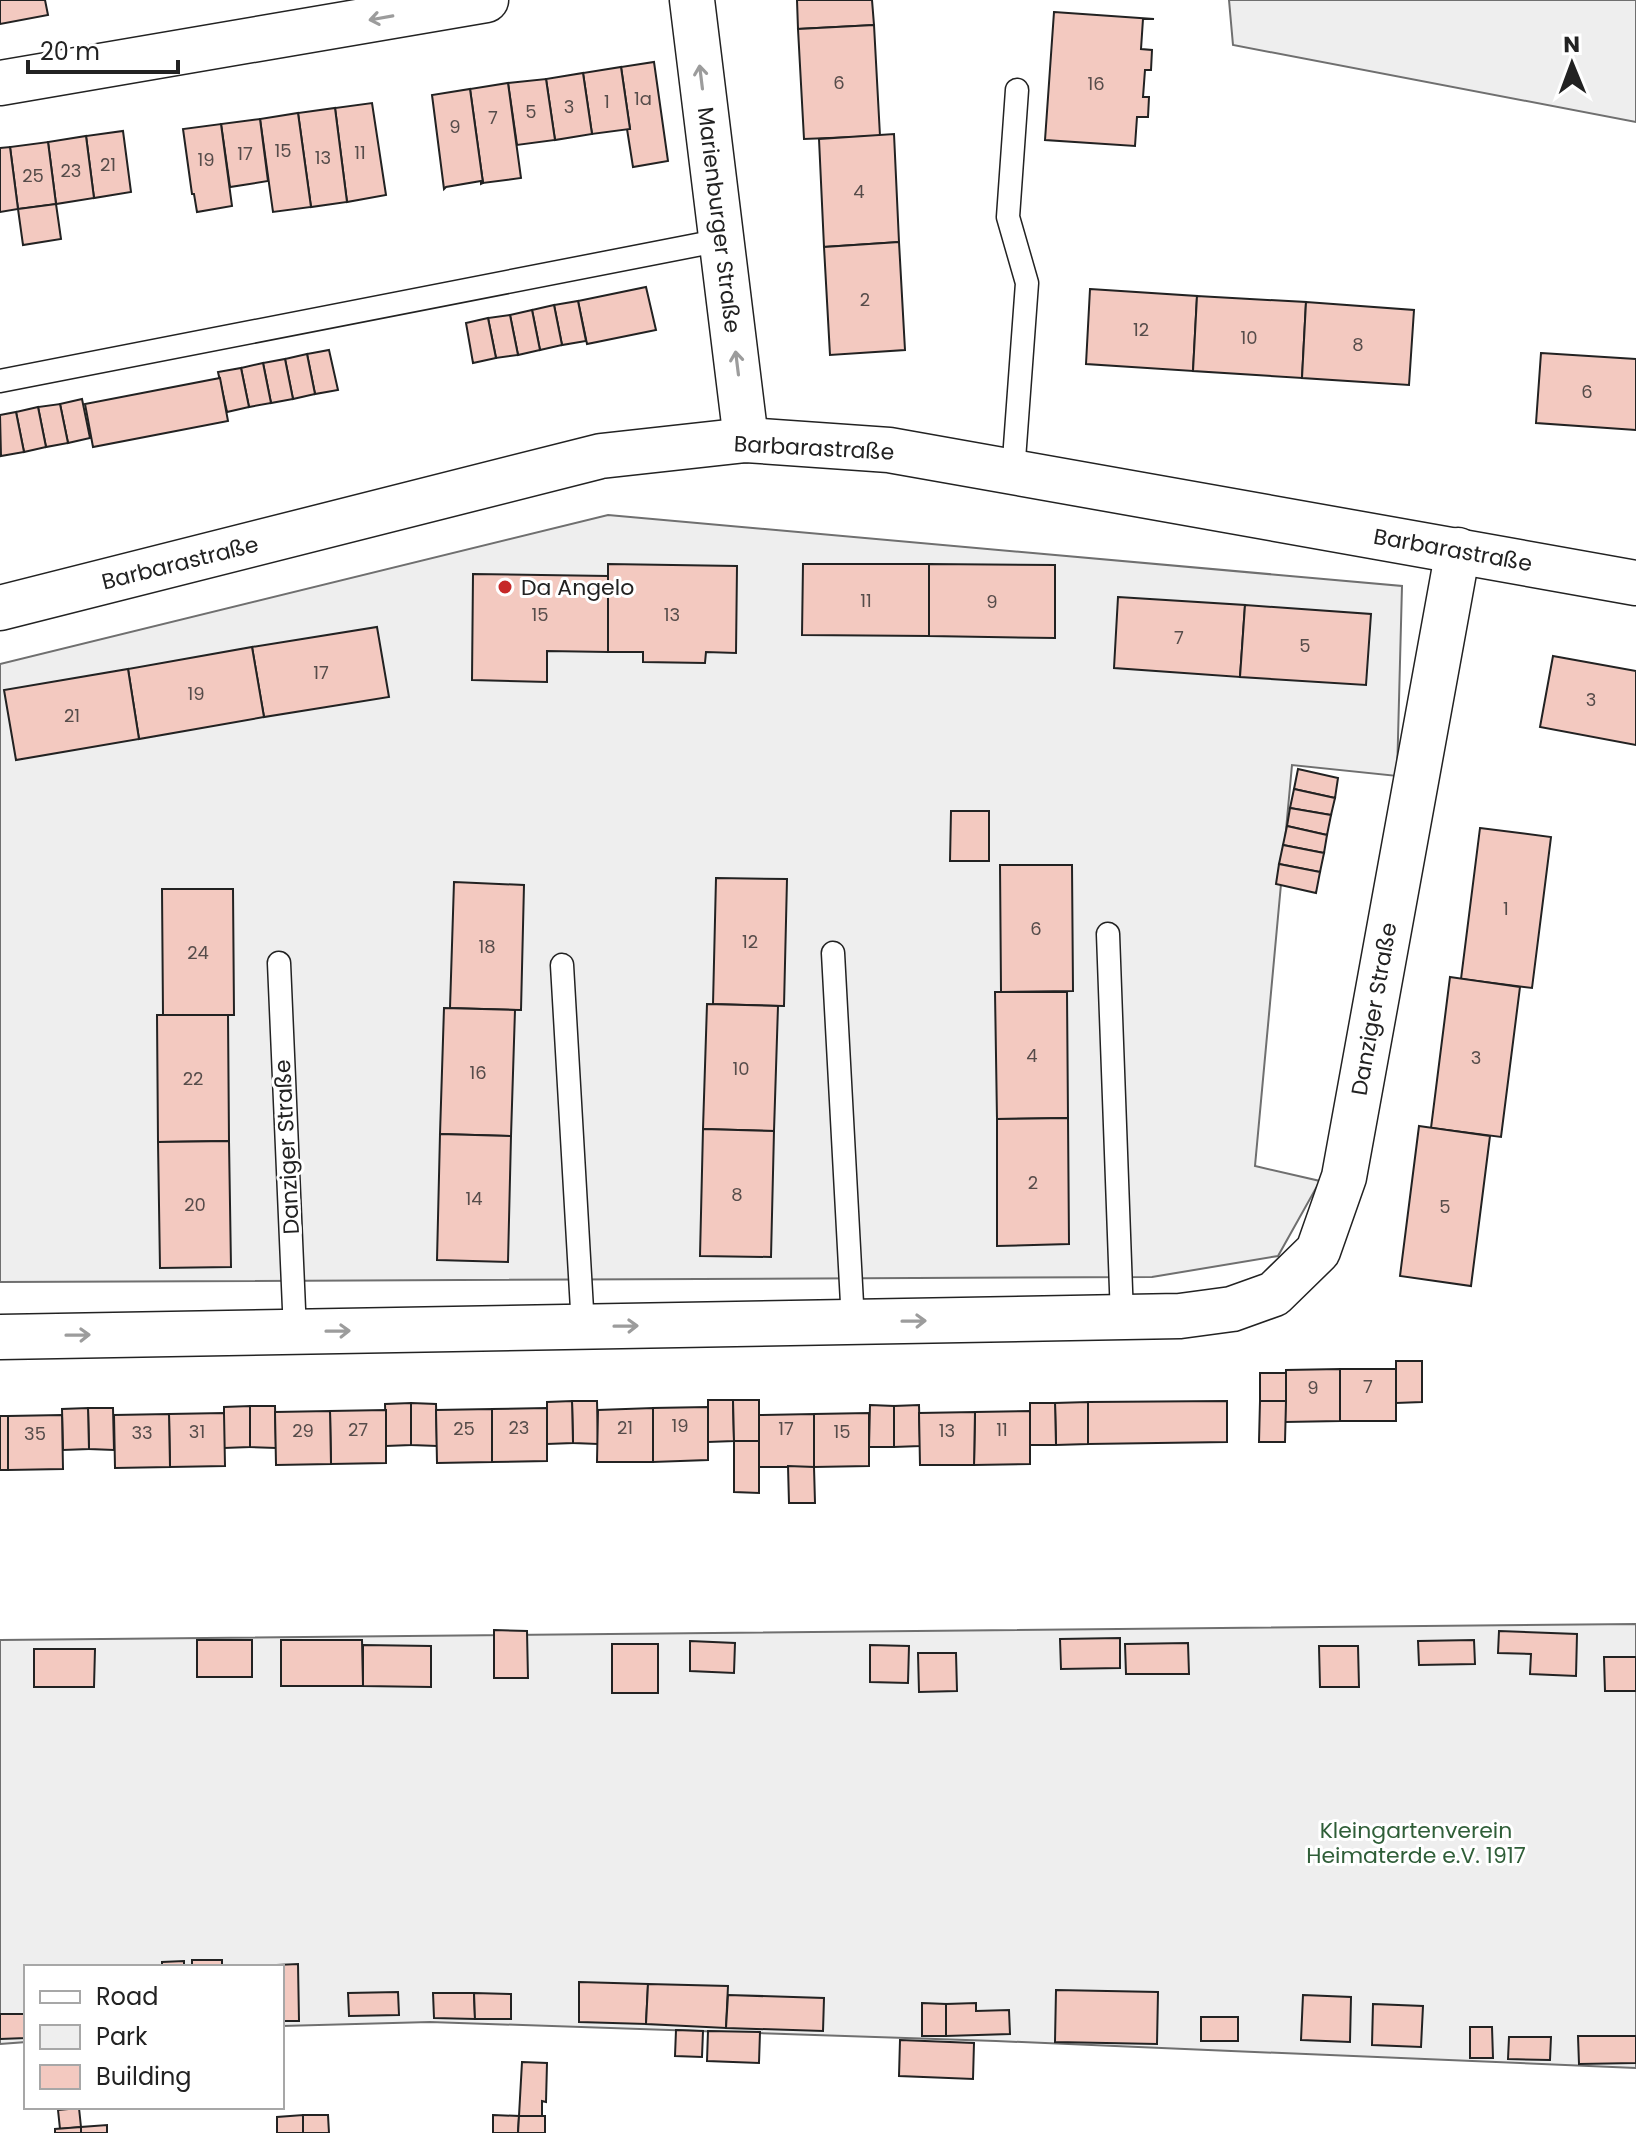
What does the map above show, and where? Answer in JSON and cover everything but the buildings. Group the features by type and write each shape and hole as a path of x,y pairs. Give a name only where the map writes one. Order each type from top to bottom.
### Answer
{"street":[{"path":"0,83 486,0"},
{"name":"Marienburger Straße","path":"692,0 746,440"},
{"name":"Barbarastraße","path":"0,608 601,456 746,440 889,450 1636,583"},
{"name":"Danziger Straße","path":"0,1337 1180,1316 1232,1309 1274,1294 1318,1251 1344,1177 1458,550"}],"lane":[{"path":"1013,473 1027,283 1008,217 1017,90"},
{"path":"0,381 722,240"},
{"path":"1108,934 1122,1317"},
{"path":"833,953 853,1322"},
{"name":"Danziger Straße","path":"279,963 295,1332"},
{"path":"562,965 583,1327"}],"green space":[{"path":"1229,0 1636,0 1636,122 1233,45"},
{"path":"608,515 1402,586 1397,776 1292,765 1255,1166 1320,1181 1278,1256 1152,1277 0,1282 0,664"},
{"name":"Kleingartenverein Heimaterde e.V. 1917","path":"1636,1624 1636,2068 996,2041 430,2022 284,2026 284,1965 24,1965 24,2042 0,2044 0,1640"}],"place":[{"name":"Da Angelo","path":"505,587"}]}
